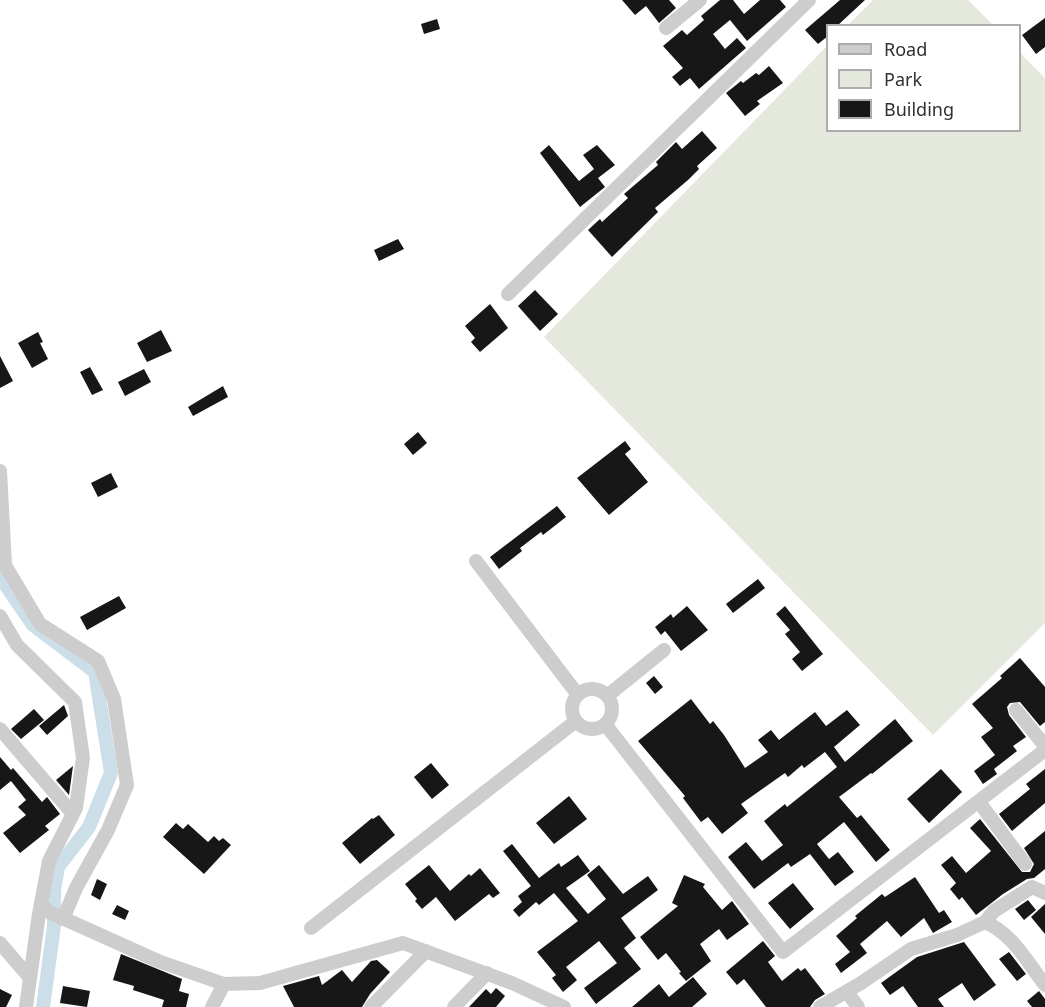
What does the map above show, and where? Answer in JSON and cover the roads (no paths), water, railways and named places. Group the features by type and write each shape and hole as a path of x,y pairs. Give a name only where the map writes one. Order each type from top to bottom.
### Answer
{"street":[{"path":"666,28 700,0"},
{"path":"508,294 809,0"},
{"path":"0,471 5,565 40,624 99,661 114,699 127,785 108,830 76,888 63,918"},
{"path":"476,561 578,695"},
{"path":"0,616 17,645 75,702 83,758 76,808 49,861 45,907 26,1007"},
{"path":"607,696 664,650"},
{"path":"590,689 607,696 612,708 609,720 605,724 593,729 576,721 572,708 578,695 590,689"},
{"path":"1016,710 1045,746"},
{"path":"311,928 576,721"},
{"path":"605,724 783,952 1045,750"},
{"path":"0,729 73,814"},
{"path":"979,802 1025,864"},
{"path":"820,1007 847,992 911,949 957,934 985,921 994,911 1032,887 1045,893"},
{"path":"45,907 63,918 158,961 224,984 260,983 403,942 512,983 539,1003 564,1007"},
{"path":"985,921 998,927 1020,950 1045,985"},
{"path":"0,943 30,978"},
{"path":"371,1007 426,951"},
{"path":"454,1007 487,974"},
{"path":"212,1007 224,984"},
{"path":"847,992 858,1007"}],"waterway":[{"path":"0,577 33,625 95,672 111,773 89,827 58,867 54,890 54,926 43,1007"}]}
